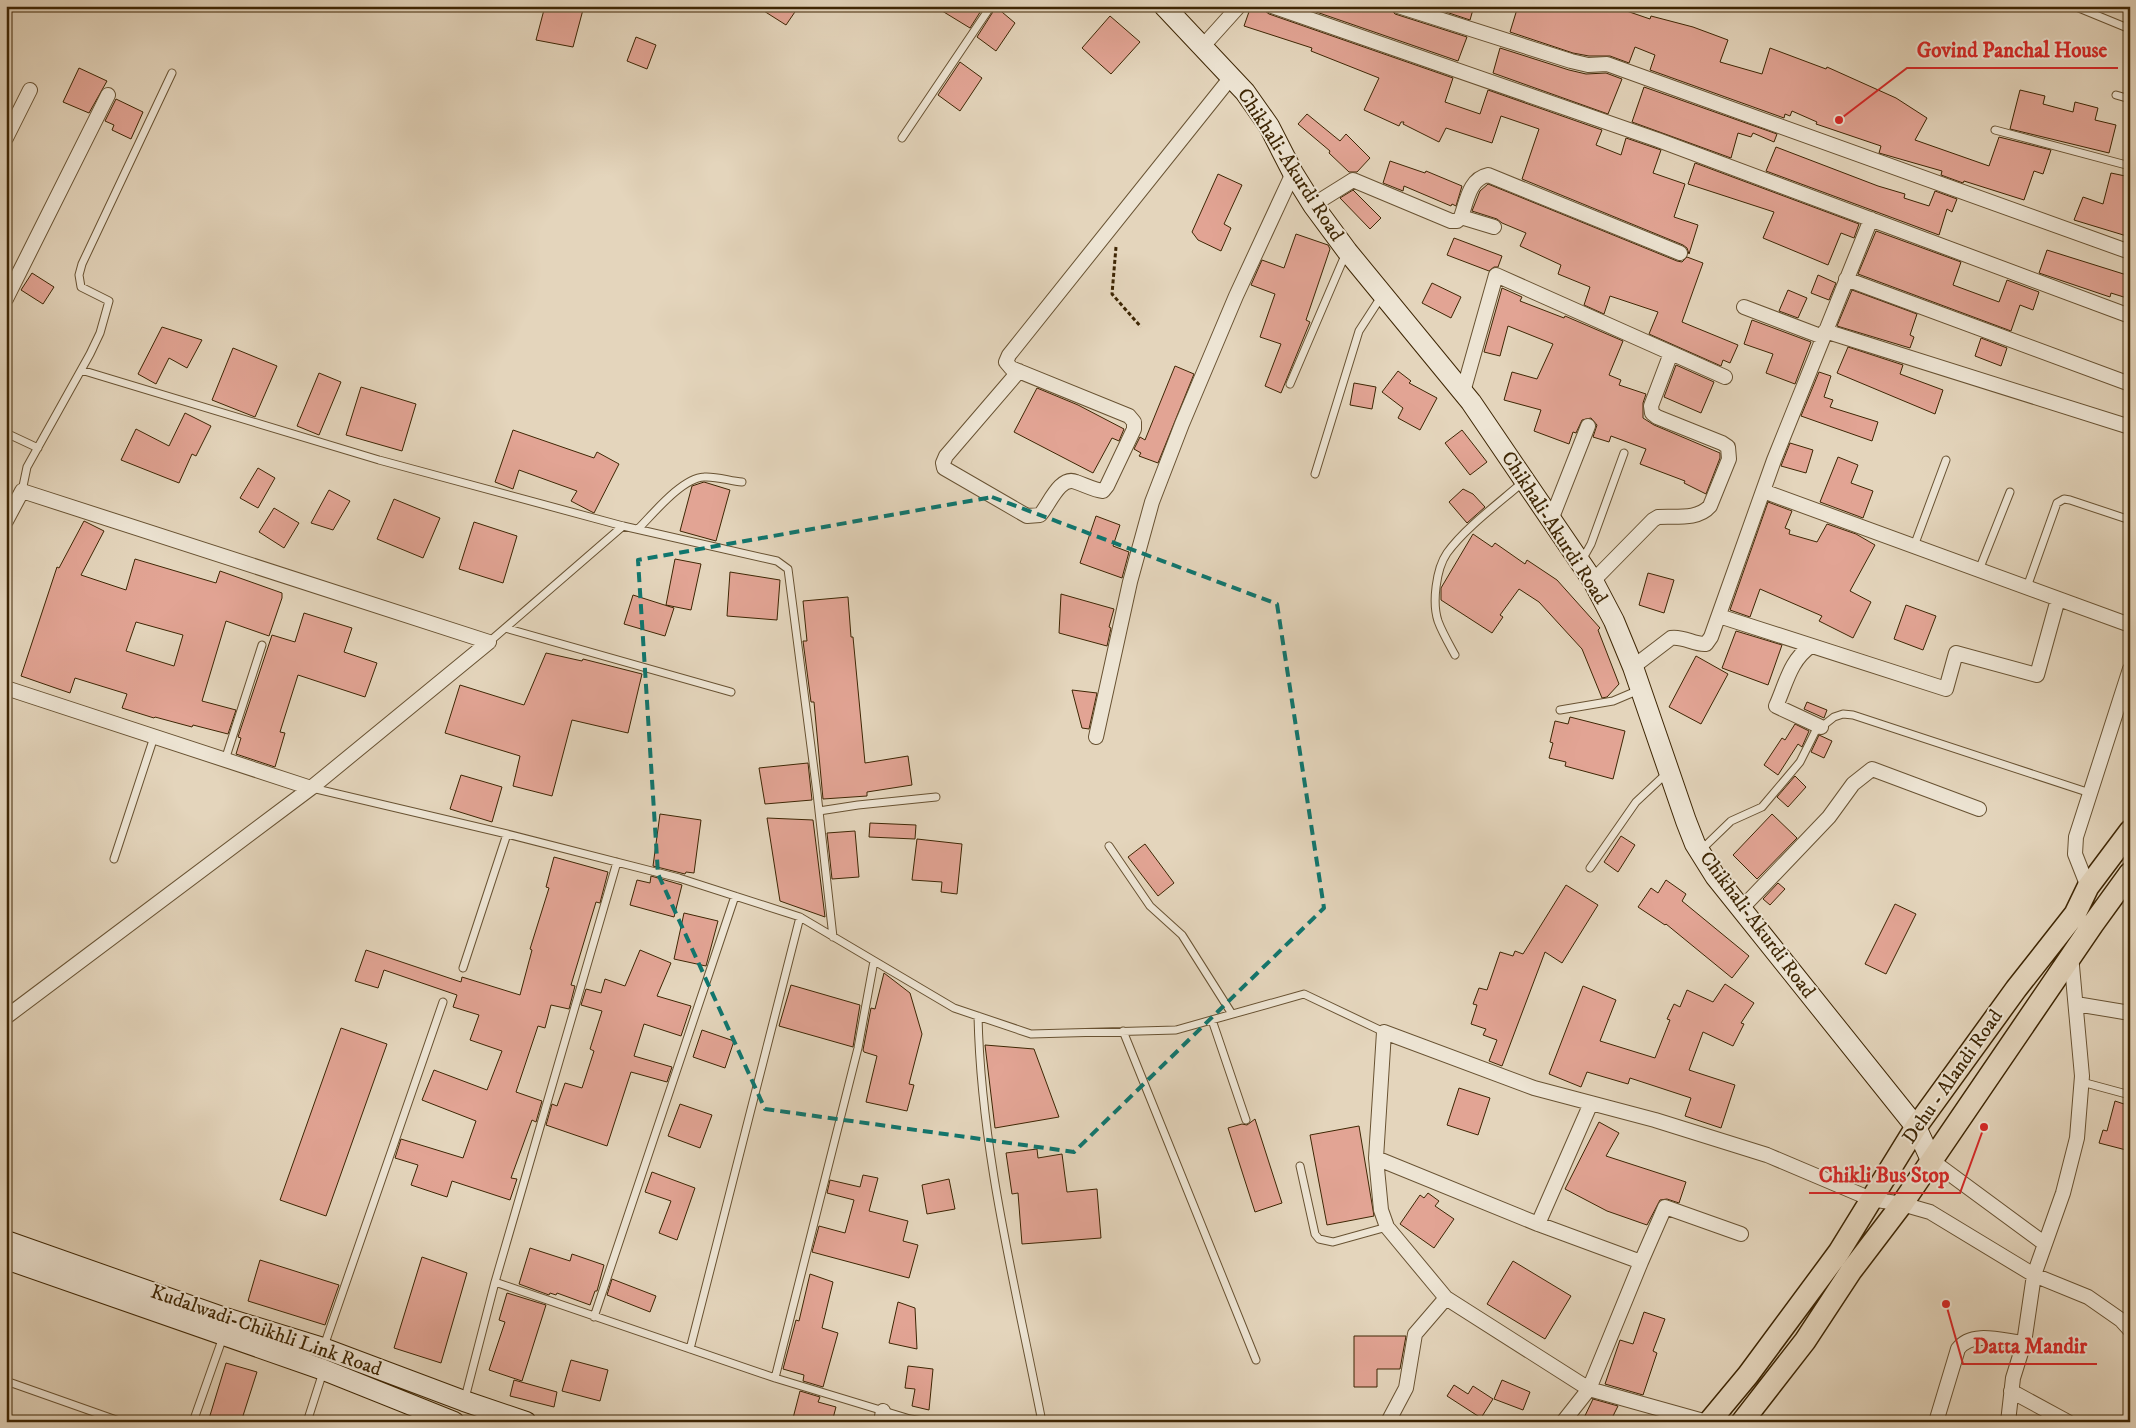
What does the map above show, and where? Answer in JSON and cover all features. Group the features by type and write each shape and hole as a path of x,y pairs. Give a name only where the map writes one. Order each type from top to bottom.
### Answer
{"main road":[{"name":"Chikhali-Akurdi Road","path":"1164,6 1232,76 1245,92 1269,126 1312,205 1347,251 1463,392 1593,581 1614,621 1641,690 1686,821 1700,852 1715,876 1916,1127 1931,1160"},
{"name":"Dehu - Alandi Road","path":"1708,1422 1748,1375 1838,1252 1916,1127 2016,989 2075,914 2088,887 2130,831"},
{"name":"Dehu - Alandi Road","path":"1742,1422 1805,1341 1851,1271 1902,1204 2071,955 2130,874"},
{"name":"Kudalwadi-Chikhli Link Road","path":"6,1241 219,1316 323,1348 464,1402 526,1422"},
{"name":"Kudalwadi-Chikhli Link Road","path":"6,1259 324,1370 455,1422"},
{"path":"455,1422 464,1402"}],"street":[{"path":"1203,46 1239,6"},
{"path":"1272,6 1658,140 2130,316"},
{"path":"1398,6 1571,61 1588,64 1607,64 2130,252"},
{"path":"1019,371 946,456 943,464 944,468 1027,516 1040,514 1061,485 1067,481 1073,480 1097,491 1103,491 1134,428 1134,422 1129,416 1019,371 1011,368 1006,362 1009,355 1232,76"},
{"path":"6,138 30,90"},
{"path":"6,299 108,95"},
{"path":"1096,737 1130,582 1152,502 1182,424 1236,296 1293,173"},
{"path":"1312,205 1353,180 1451,221 1457,221 1461,217 1474,183 1482,176 1488,175 1680,252"},
{"path":"1461,217 1494,227"},
{"path":"1632,667 1671,638 1678,637 1700,645 1706,644 1763,491 1871,219"},
{"path":"1463,392 1496,275 1725,377"},
{"path":"1846,279 2130,384"},
{"path":"1744,307 1824,334 2130,427"},
{"path":"1593,581 1652,520 1658,517 1699,515 1705,512 1710,506 1729,459 1728,447 1722,443 1657,417 1652,413 1651,406 1671,353"},
{"path":"1551,520 1588,426"},
{"path":"6,521 22,491 489,642"},
{"path":"1763,491 2130,625"},
{"path":"1718,616 1946,689 1956,653 2037,675 2058,599"},
{"path":"6,1017 311,788 489,642"},
{"path":"1811,646 1801,653 1792,667 1776,706 1821,728"},
{"path":"2088,887 2076,854 2076,838 2130,669"},
{"path":"6,688 311,788"},
{"path":"1741,909 1829,817 1853,784 1872,769 1979,809"},
{"path":"2008,1422 2013,1378 2024,1343 2034,1275 2063,1194 2077,1138 2082,1082 2071,955"},
{"path":"2076,1004 2130,1013"},
{"path":"1708,1422 1589,1388 1446,1298 1387,1227 1381,1210 1376,1158 1384,1032 1534,1088 1655,1120 1767,1155 1870,1198 1930,1212 2034,1275 2088,1297 2121,1320 2130,1330"},
{"path":"1538,1224 1591,1103"},
{"path":"1376,1158 1538,1224 1641,1262"},
{"path":"1931,1160 2045,1244"},
{"path":"1563,1422 1589,1388 1665,1208 1741,1234"},
{"path":"1388,1422 1406,1388 1414,1334 1446,1298"},
{"path":"1936,1422 1958,1349 1963,1343 1970,1339 1982,1338 2024,1343"},
{"path":"2012,1391 2068,1422"}],"lane":[{"path":"902,138 991,6"},
{"path":"2074,6 2130,30"},
{"path":"22,491 27,468 100,332 109,301 81,287 79,275 82,264 172,73"},
{"path":"2116,95 2130,98"},
{"path":"1995,130 2130,166"},
{"path":"1290,384 1347,251"},
{"path":"1315,474 1359,332 1383,295"},
{"path":"81,370 379,460 623,526 777,561 788,569 820,811 833,937"},
{"path":"6,433 38,448"},
{"path":"1580,562 1591,544 1624,453"},
{"path":"1914,546 1946,460"},
{"path":"638,529 683,485 693,479 704,477 742,482"},
{"path":"1455,655 1438,620 1435,602 1437,584 1446,555 1459,540 1524,481"},
{"path":"1979,570 2010,492"},
{"path":"2027,587 2057,503 2064,499 2070,500 2130,520"},
{"path":"489,642 623,526"},
{"path":"505,628 731,692"},
{"path":"225,760 262,645"},
{"path":"1560,710 1612,702 1641,690"},
{"path":"1700,852 1731,821 1762,807 1800,762 1815,732 1834,717 1843,714 1852,715 2090,792"},
{"path":"114,859 154,737"},
{"path":"1590,868 1636,802 1669,772"},
{"path":"311,788 507,834 679,878 800,917 954,1008 1031,1034 1176,1030 1304,994 1384,1032"},
{"path":"820,811 936,797"},
{"path":"463,968 507,834"},
{"path":"1109,846 1150,906 1182,936 1232,1014"},
{"path":"464,1402 495,1282 618,862"},
{"path":"594,1317 735,896"},
{"path":"690,1350 800,917"},
{"path":"775,1378 858,1048 874,961"},
{"path":"323,1348 443,1002"},
{"path":"978,1016 980,1068 989,1150 1042,1422"},
{"path":"1212,1020 1246,1120"},
{"path":"1123,1031 1256,1360"},
{"path":"2082,1082 2130,1095"},
{"path":"1300,1166 1315,1234 1319,1239 1333,1242 1387,1227"},
{"path":"495,1282 882,1416 932,1422"},
{"path":"193,1422 224,1335"},
{"path":"307,1422 324,1370"},
{"path":"6,1381 122,1422"}],"path":[{"path":"1117,219 1112,294 1140,327"}],"highlighted area":[{"path":"992,497 1277,604 1324,908 1074,1152 765,1109 658,874 638,560"}],"building":[{"path":"545,6 584,6 573,47 536,40"},
{"path":"756,6 799,6 786,25"},
{"path":"934,6 984,6 970,28"},
{"path":"1251,6 1263,6 1269,14 1453,78 1445,102 1480,114 1488,90 1602,130 1596,145 1621,155 1626,138 1661,150 1653,173 1685,184 1674,217 1698,225 1689,254 1687,248 1683,245 1522,179 1539,129 1501,116 1492,143 1446,128 1439,142 1403,124 1404,122 1401,122 1399,126 1364,110 1379,78 1311,51 1312,48 1244,26"},
{"path":"1299,6 1383,6 1390,8 1395,14 1467,37 1458,61"},
{"path":"1428,6 1474,6 1470,20"},
{"path":"1518,6 1612,6 1650,19 1651,16 1693,27 1728,40 1720,62 1762,74 1770,48 1826,69 1827,67 1896,98 1927,118 1915,140 1989,166 1999,137 2051,150 2043,174 2034,171 2024,200 1964,181 1963,183 1941,175 1942,171 1879,153 1881,146 1816,124 1817,122 1792,111 1790,116 1785,114 1784,118 1650,70 1655,55 1635,47 1629,63 1610,56 1589,56 1573,53 1510,32"},
{"path":"996,7 1015,23 996,51 977,37"},
{"path":"1110,16 1140,42 1111,74 1082,48"},
{"path":"636,37 656,45 647,69 627,61"},
{"path":"1500,48 1569,70 1586,74 1606,73 1622,79 1608,114 1493,73"},
{"path":"960,62 982,78 960,111 938,95"},
{"path":"79,68 107,81 89,113 63,102"},
{"path":"1644,87 1777,134 1774,142 1753,133 1751,137 1738,133 1731,158 1632,122"},
{"path":"2020,90 2045,96 2043,104 2073,112 2075,102 2098,108 2095,120 2116,125 2109,153 2010,129"},
{"path":"116,99 143,112 131,139 112,130 114,125 105,121"},
{"path":"1307,114 1340,141 1346,134 1370,158 1357,172 1349,172 1329,153 1330,151 1298,124"},
{"path":"1776,147 1878,186 1905,194 1904,198 1929,206 1935,191 1957,199 1952,212 1947,209 1939,235 1766,171"},
{"path":"1390,161 1425,173 1426,171 1462,186 1456,206 1452,204 1451,206 1404,186 1403,191 1383,183"},
{"path":"1695,163 1859,224 1854,238 1841,233 1828,265 1763,238 1774,212 1688,184"},
{"path":"2111,173 2130,177 2130,237 2074,220 2083,197 2103,204"},
{"path":"1218,174 1242,185 1224,224 1231,228 1221,251 1198,240 1192,232"},
{"path":"1488,184 1677,261 1682,262 1687,257 1703,263 1682,322 1738,345 1730,363 1723,360 1721,366 1649,334 1658,312 1610,296 1604,314 1584,305 1590,287 1558,274 1561,265 1520,246 1526,233 1497,219 1472,211 1480,191"},
{"path":"1353,190 1381,218 1370,229 1340,198"},
{"path":"1876,231 1961,262 1953,285 1999,302 2007,280 2039,292 2033,310 2020,305 2011,331 1858,274"},
{"path":"1296,234 1328,245 1330,249 1306,320 1310,322 1281,393 1265,386 1281,344 1260,337 1275,294 1251,285 1262,260 1284,268"},
{"path":"1454,238 1502,256 1498,267 1494,267 1489,271 1447,255"},
{"path":"2047,250 2130,276 2130,299 2111,293 2110,297 2039,273"},
{"path":"32,273 54,287 43,304 21,290"},
{"path":"1818,275 1836,283 1829,300 1811,293"},
{"path":"1432,283 1461,297 1451,318 1422,303"},
{"path":"1502,288 1522,297 1520,301 1564,318 1565,316 1623,341 1609,375 1621,380 1619,385 1646,394 1643,403 1643,418 1654,425 1720,453 1720,458 1706,494 1684,483 1685,481 1640,464 1646,449 1611,436 1609,442 1593,437 1597,425 1591,418 1582,420 1576,433 1573,432 1569,444 1534,431 1541,410 1504,400 1512,372 1537,379 1553,344 1508,326 1500,356 1484,352"},
{"path":"1788,290 1807,298 1798,318 1779,311"},
{"path":"1852,290 1917,314 1910,335 1914,337 1910,348 1837,326"},
{"path":"1752,320 1811,342 1795,384 1766,373 1773,354 1744,344"},
{"path":"162,327 202,340 187,368 169,358 156,384 138,374"},
{"path":"1981,338 2007,348 2001,366 1975,356"},
{"path":"1848,347 1903,365 1900,374 1943,390 1935,414 1837,373"},
{"path":"233,348 277,366 255,417 212,400"},
{"path":"1676,365 1714,382 1701,413 1664,397"},
{"path":"1175,366 1194,374 1158,463 1139,456 1141,453 1134,449 1140,437 1145,440"},
{"path":"1398,371 1411,381 1409,383 1437,398 1420,430 1398,418 1403,408 1382,392"},
{"path":"1819,372 1831,376 1824,397 1833,400 1830,407 1878,422 1872,441 1801,416"},
{"path":"319,373 341,382 319,435 297,426"},
{"path":"1354,383 1376,387 1372,409 1350,405"},
{"path":"361,387 416,404 402,451 346,435"},
{"path":"1037,388 1078,405 1124,429 1119,441 1112,438 1093,473 1014,432"},
{"path":"185,413 211,426 196,456 192,454 179,483 121,460 136,429 169,446"},
{"path":"513,430 594,458 597,452 619,464 594,513 571,501 577,491 519,470 513,489 495,482"},
{"path":"1462,430 1487,462 1470,475 1445,443"},
{"path":"1790,443 1813,450 1806,473 1781,466"},
{"path":"1838,457 1858,465 1851,483 1873,491 1863,518 1820,502"},
{"path":"258,468 275,478 258,508 240,498"},
{"path":"704,482 730,490 716,541 680,531 692,486"},
{"path":"1463,489 1473,494 1485,507 1467,523 1449,502"},
{"path":"329,490 350,501 333,530 311,523"},
{"path":"394,499 440,518 423,558 377,539"},
{"path":"1768,502 1792,511 1785,528 1790,530 1789,534 1817,542 1827,524 1856,534 1875,545 1850,591 1871,602 1853,638 1819,621 1822,616 1760,589 1750,617 1730,610"},
{"path":"274,508 299,523 284,548 259,532"},
{"path":"1096,516 1120,525 1113,546 1129,552 1122,578 1080,563"},
{"path":"84,521 104,531 81,575 126,590 135,559 216,583 220,571 282,593 269,636 226,621 202,701 236,710 228,734 154,718 122,708 127,694 75,678 70,693 21,676 57,567 59,568","holes":["136,622 183,635 174,666 126,651"]},
{"path":"474,522 517,536 503,583 459,569"},
{"path":"1473,534 1492,547 1495,543 1525,564 1527,560 1557,580 1600,628 1598,630 1619,684 1607,697 1602,698 1582,649 1539,602 1519,589 1500,615 1503,617 1492,633 1441,600 1441,588"},
{"path":"675,559 701,564 691,610 666,605"},
{"path":"730,572 780,580 777,620 727,616"},
{"path":"1648,573 1674,580 1664,613 1639,605"},
{"path":"1061,594 1114,609 1109,627 1111,628 1107,646 1059,633"},
{"path":"633,595 674,608 665,636 624,624"},
{"path":"848,597 865,763 908,756 912,785 867,792 867,796 823,799 814,702 811,702 803,641 807,641 803,601"},
{"path":"1906,605 1936,616 1923,650 1894,639"},
{"path":"304,613 352,628 344,652 377,663 365,697 298,675 280,732 285,733 275,767 236,754 241,738 238,737 272,635 295,642"},
{"path":"1736,631 1782,645 1768,685 1722,668"},
{"path":"546,653 582,661 583,659 642,674 628,733 572,720 552,796 513,786 520,756 445,733 460,685 524,705"},
{"path":"1696,656 1728,674 1701,724 1669,707"},
{"path":"1072,690 1097,693 1089,729 1082,728"},
{"path":"1807,702 1827,710 1824,718 1804,709"},
{"path":"1570,717 1625,731 1613,779 1565,766 1566,762 1549,758 1553,743 1550,742 1555,721 1568,724"},
{"path":"1795,724 1809,731 1802,747 1798,744 1778,775 1764,765 1782,738 1785,740"},
{"path":"1819,735 1832,741 1824,758 1811,752"},
{"path":"808,763 812,800 765,804 759,768"},
{"path":"461,775 502,787 492,822 450,809"},
{"path":"1795,776 1806,787 1788,807 1777,797"},
{"path":"660,814 701,820 694,873 686,872 685,874 653,866"},
{"path":"1772,814 1797,838 1757,879 1733,855"},
{"path":"767,818 813,820 825,917 780,901"},
{"path":"870,823 916,825 915,839 869,837"},
{"path":"855,831 859,877 832,879 827,833"},
{"path":"1621,836 1635,845 1618,872 1604,862"},
{"path":"917,839 962,844 957,894 941,892 942,882 912,880"},
{"path":"1145,844 1174,883 1158,896 1128,857"},
{"path":"554,857 608,872 600,903 596,902 571,985 575,986 569,1009 551,1005 545,1028 538,1026 516,1092 542,1101 536,1122 532,1120 511,1178 517,1179 510,1200 452,1181 447,1197 411,1185 418,1165 395,1158 401,1139 463,1158 476,1121 422,1100 434,1070 487,1090 502,1051 470,1040 479,1015 453,1007 457,995 384,970 378,988 355,981 366,950 461,982 462,977 520,995 532,950 530,949 549,888 546,887"},
{"path":"651,876 682,885 674,917 630,905 637,880 650,883"},
{"path":"1666,880 1686,894 1682,901 1749,956 1732,978 1666,924 1638,907 1651,888 1658,893"},
{"path":"1778,883 1785,889 1770,905 1763,899"},
{"path":"1566,885 1598,905 1562,963 1545,952 1502,1066 1489,1061 1497,1040 1483,1035 1486,1029 1471,1024 1477,1005 1473,1004 1479,988 1487,990 1500,952 1513,956 1515,951 1523,954"},
{"path":"1895,904 1916,914 1886,974 1865,964"},
{"path":"684,913 718,921 706,966 674,959"},
{"path":"640,950 671,963 657,996 691,1006 681,1036 644,1024 634,1056 672,1067 667,1082 631,1072 607,1146 546,1125 552,1104 557,1106 565,1083 582,1088 594,1051 590,1049 602,1011 581,1005 586,989 601,993 605,979 625,986"},
{"path":"884,973 910,993 922,1034 909,1084 914,1085 907,1111 866,1102 877,1056 863,1050 871,1008 875,1009"},
{"path":"1725,984 1754,1003 1741,1023 1744,1024 1733,1046 1703,1032 1689,1070 1735,1085 1721,1128 1685,1116 1691,1098 1630,1078 1628,1084 1587,1072 1581,1087 1549,1074 1583,986 1616,1000 1600,1041 1655,1058 1670,1020 1667,1019 1674,1004 1680,1007 1687,990 1713,1002"},
{"path":"791,985 860,1005 853,1047 779,1026"},
{"path":"341,1028 387,1044 326,1216 280,1200"},
{"path":"702,1030 734,1041 725,1068 693,1057"},
{"path":"985,1045 1034,1049 1059,1117 995,1128"},
{"path":"1459,1088 1490,1098 1478,1135 1447,1125"},
{"path":"2115,1101 2130,1106 2130,1151 2099,1143 2103,1130 2107,1131"},
{"path":"680,1104 712,1115 700,1148 668,1136"},
{"path":"1255,1119 1282,1203 1255,1212 1228,1128 1242,1124 1247,1125"},
{"path":"1599,1122 1619,1133 1606,1156 1686,1182 1679,1203 1667,1199 1660,1200 1647,1225 1607,1211 1565,1189"},
{"path":"1359,1126 1374,1216 1327,1225 1310,1135"},
{"path":"1037,1149 1038,1158 1062,1154 1067,1192 1097,1189 1101,1238 1022,1244 1018,1193 1012,1194 1006,1153"},
{"path":"652,1172 695,1188 677,1240 659,1233 671,1201 645,1192"},
{"path":"863,1175 878,1178 869,1211 908,1221 903,1241 918,1245 909,1278 812,1252 819,1226 845,1233 854,1200 827,1193 830,1180 860,1187"},
{"path":"949,1179 955,1209 927,1214 922,1185"},
{"path":"1428,1193 1439,1201 1435,1206 1454,1219 1434,1248 1400,1224 1420,1195 1424,1198"},
{"path":"530,1248 570,1261 572,1254 604,1265 597,1291 595,1291 590,1305 557,1293 556,1295 550,1293 549,1295 519,1284"},
{"path":"422,1257 467,1273 441,1363 394,1348"},
{"path":"260,1260 339,1285 325,1325 248,1301"},
{"path":"1513,1261 1571,1296 1545,1339 1487,1304"},
{"path":"810,1274 833,1282 822,1328 838,1333 823,1387 803,1381 804,1375 783,1369 796,1320 799,1321"},
{"path":"612,1279 656,1296 650,1312 607,1295"},
{"path":"507,1293 546,1305 522,1381 489,1370 505,1322 499,1320"},
{"path":"898,1302 915,1308 917,1349 889,1343"},
{"path":"1644,1312 1665,1319 1653,1351 1657,1353 1643,1395 1605,1384 1620,1340 1633,1344"},
{"path":"1354,1336 1406,1336 1400,1369 1377,1369 1377,1387 1354,1387"},
{"path":"571,1360 608,1370 600,1401 562,1391"},
{"path":"226,1363 257,1372 241,1422 208,1422"},
{"path":"908,1366 933,1369 929,1410 912,1406 915,1389 905,1388"},
{"path":"514,1380 557,1392 554,1407 510,1396"},
{"path":"1502,1380 1530,1392 1523,1410 1494,1399"},
{"path":"1454,1385 1468,1394 1473,1386 1493,1399 1481,1418 1447,1396"},
{"path":"800,1391 820,1397 818,1402 836,1407 832,1422 792,1422"},
{"path":"1593,1399 1618,1406 1610,1422 1582,1422"}],"place":[{"name":"Govind Panchal House","path":"1839,120"},
{"name":"Chikli Bus Stop","path":"1984,1127"},
{"name":"Datta Mandir","path":"1946,1304"}]}
